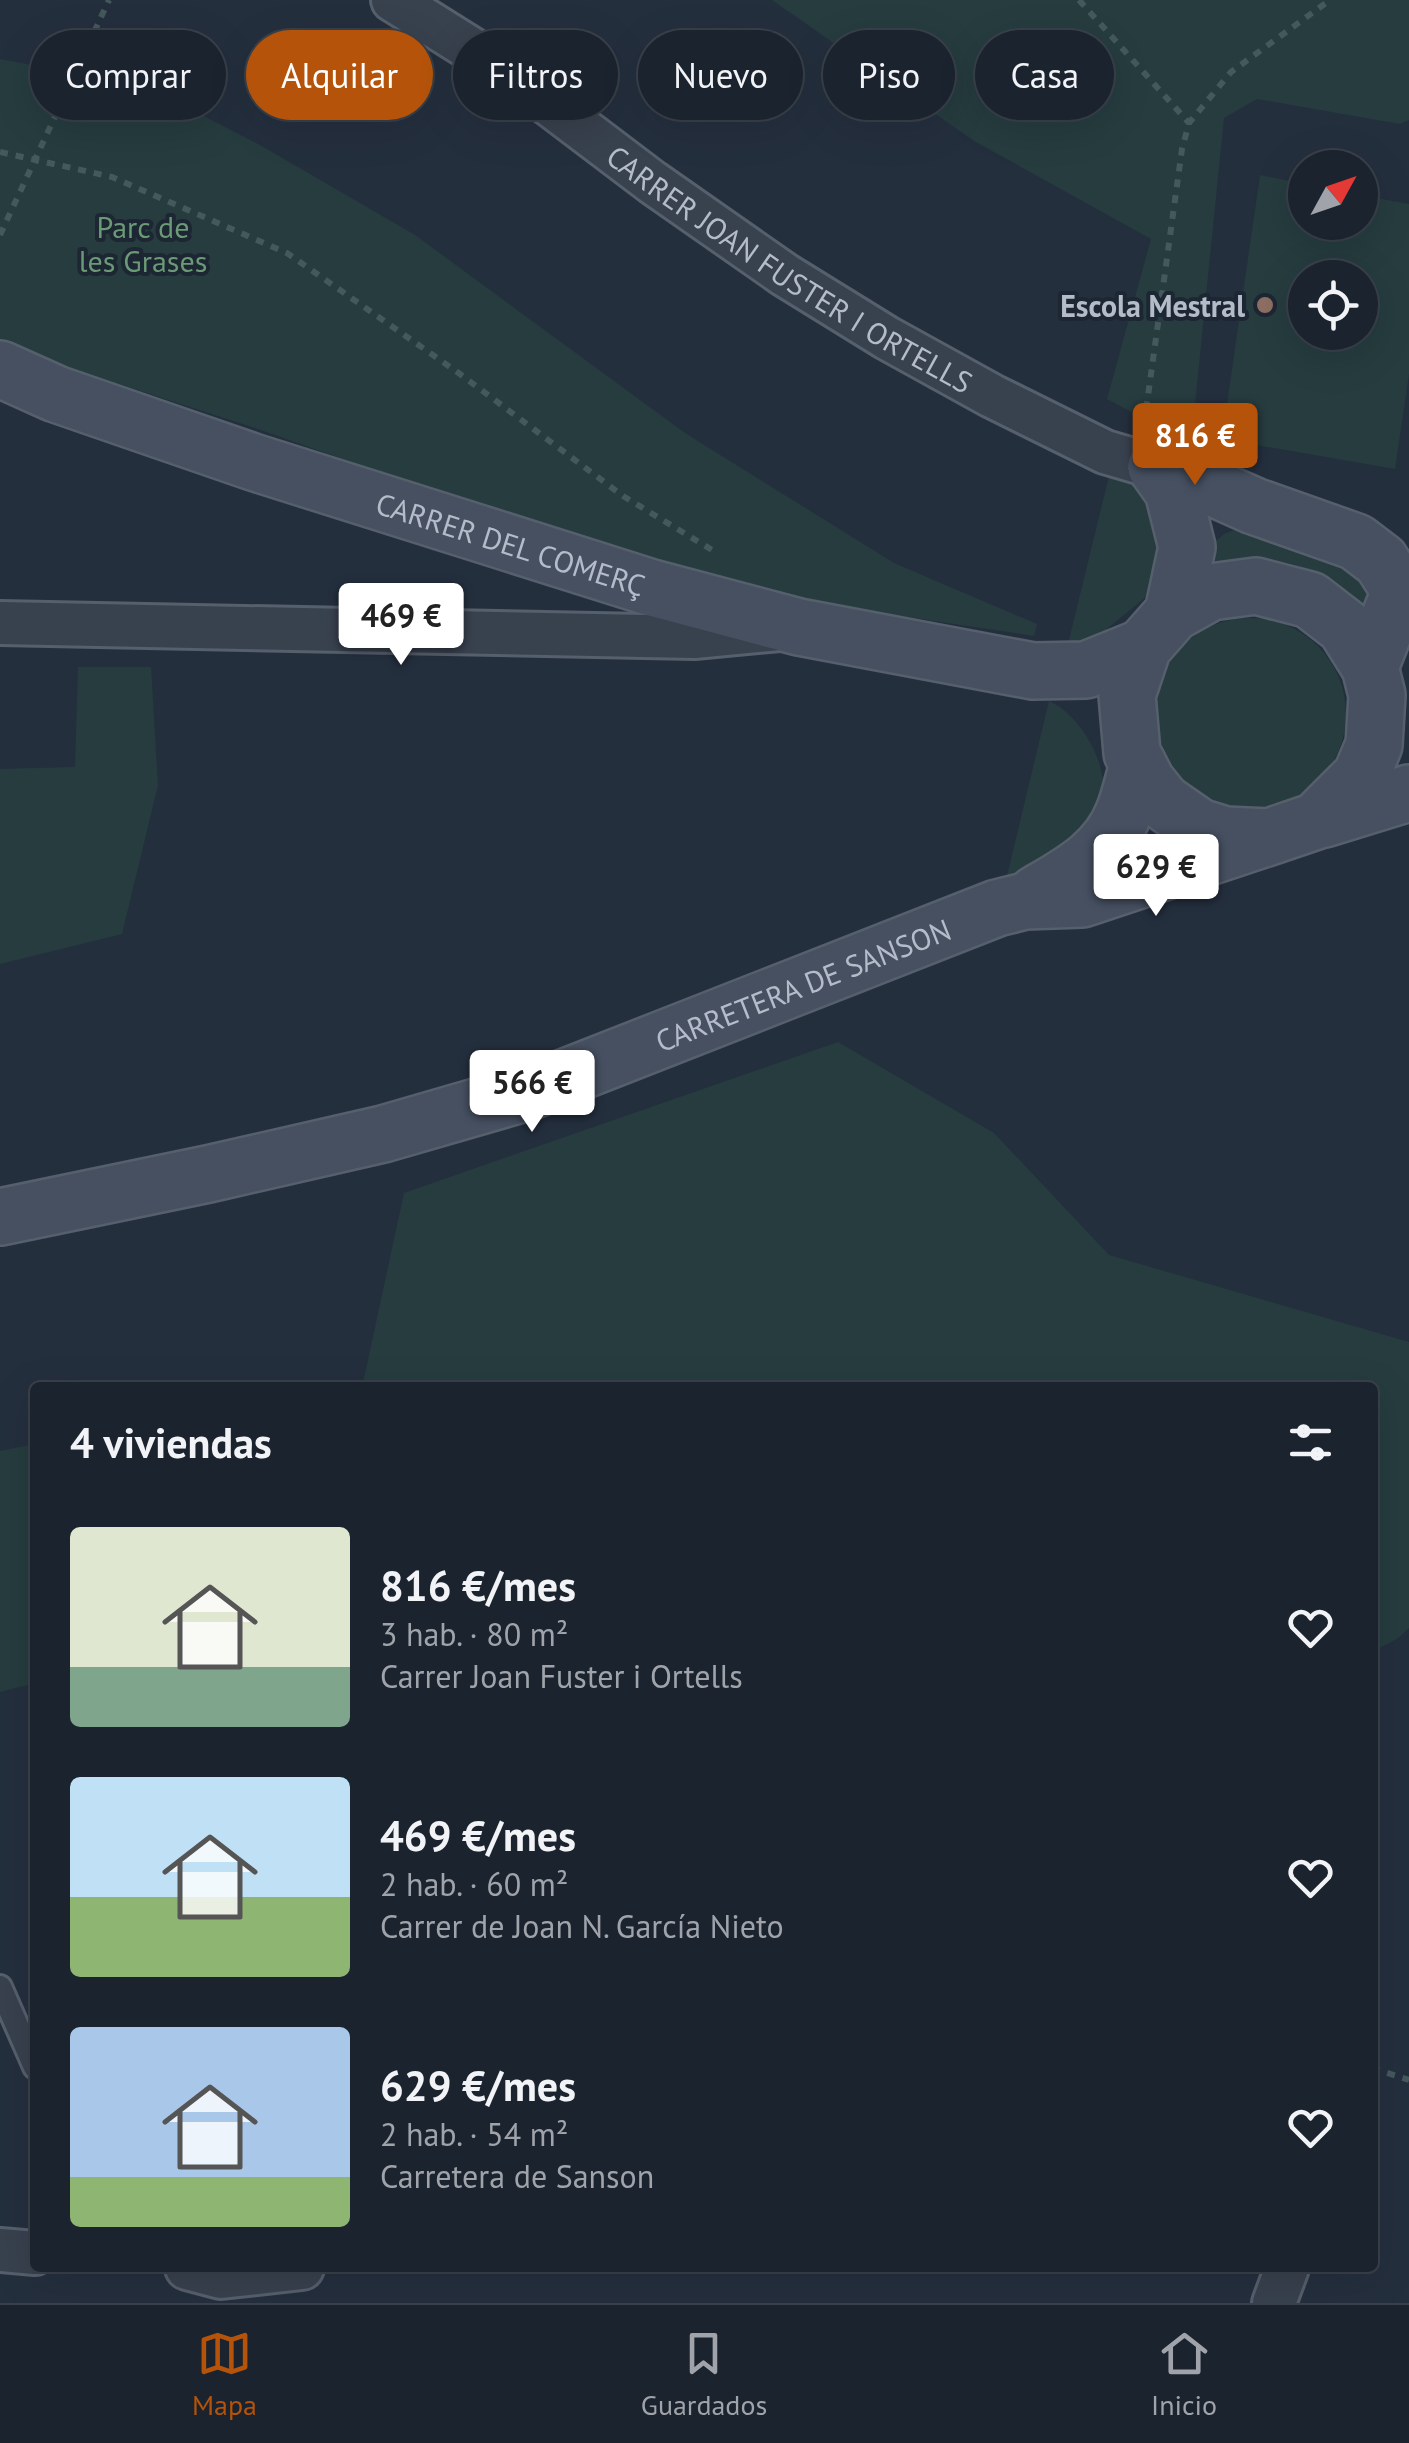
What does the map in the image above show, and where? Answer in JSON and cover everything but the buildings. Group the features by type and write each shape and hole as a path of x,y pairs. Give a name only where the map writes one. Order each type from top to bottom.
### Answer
{"street":[{"name":"CARRER JOAN FUSTER I ORTELLS","path":"394,0 502,69 784,275 1024,412 1104,452 1156,468"},
{"name":"CARRER DEL COMERÇ","path":"0,370 56,394 253,462 652,588 798,626 1033,670 1086,670 1158,630"},
{"path":"1135,759 1163,802 1200,827 1225,835 1292,829 1361,776 1374,745 1405,589 1381,561 1356,542 1156,468"},
{"path":"1156,468 1174,491 1188,547"},
{"path":"1025,901 1083,868 1106,844 1123,816 1135,759 1127,695 1158,630 1188,547 1225,518 1254,506"},
{"path":"1158,630 1211,592 1256,586 1310,600 1345,626 1385,692"},
{"path":"0,624 694,638 798,626"},
{"name":"CARRER DEL COMERÇ","path":"1033,670 1088,700 1135,759"},
{"path":"1025,901 1082,899 1409,793"},
{"name":"CARRETERA DE SANSON","path":"0,1217 383,1134 528,1092 997,908 1025,901"},
{"path":"0,2250 30,2253"},
{"path":"201,2272 221,2278 270,2272"},
{"path":"1274,2303 1285,2272"}],"lane":[{"path":"0,1987 30,2056"}],"path":[{"path":"0,235 109,0"},
{"path":"1079,0 1189,123"},
{"path":"1156,468 1142,441 1182,149 1189,123 1231,72 1330,0"},
{"path":"0,152 112,177 287,253 460,374 624,496 732,562"},
{"path":"1378,2070 1409,2080"}],"green space":[{"path":"772,0 1409,0 1409,120 1400,124 1257,99 1224,118 1191,444 1107,399 1151,239 974,141 944,120 955,120 955,30 823,30 823,36"},
{"name":"Parc de les Grases","path":"0,59 30,65 30,120 212,120 260,145 415,235 685,433 894,563 1037,624 1034,636 747,593 533,526 255,428 51,362 0,340"},
{"path":"1260,175 1288,181 1288,240 1378,240 1378,198 1409,204 1409,374 1395,469 1222,439"},
{"path":"1112,464 1141,483 1162,507 1157,588 1103,632 1067,648"},
{"path":"1243,527 1364,570 1377,624 1333,585 1305,568 1264,560 1210,563 1203,552 1224,534"},
{"path":"1250,618 1287,625 1318,646 1339,677 1346,714 1339,751 1318,782 1287,803 1250,810 1213,803 1182,782 1161,751 1154,714 1161,677 1182,646 1213,625"},
{"path":"78,667 151,667 158,785 122,934 0,964 0,769 75,767"},
{"path":"1049,701 1073,718 1092,746 1103,777 1101,806 1072,851 1006,880"},
{"path":"838,1042 994,1133 1109,1255 1409,1342 1409,1628 1378,1648 1378,1382 363,1382 404,1193"},
{"path":"30,1445 30,1684 0,1692 0,1451"}],"place":[{"name":"Escola Mestral","path":"1265,305"}]}
